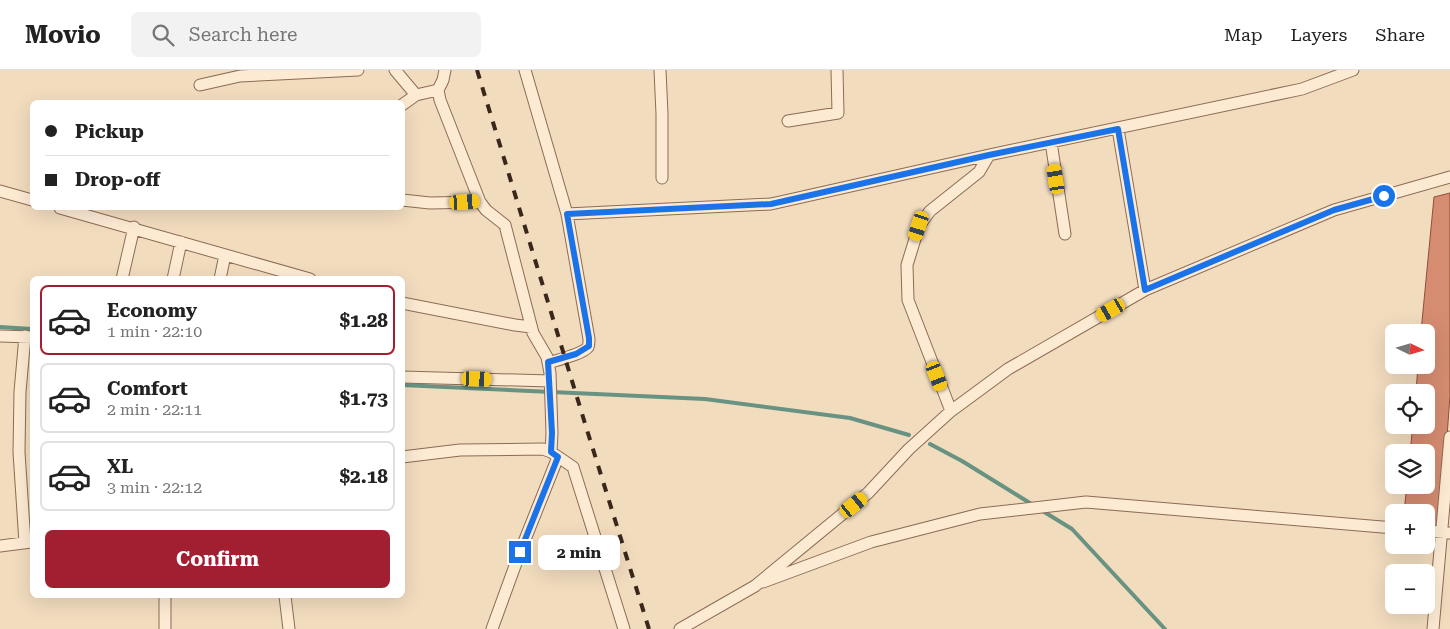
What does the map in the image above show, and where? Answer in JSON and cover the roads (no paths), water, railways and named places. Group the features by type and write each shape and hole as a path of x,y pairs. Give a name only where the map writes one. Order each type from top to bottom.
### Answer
{"street":[{"path":"200,84 240,76 358,70"},
{"path":"396,70 416,95"},
{"path":"405,103 416,95 438,90 444,80 445,70"},
{"path":"525,70 567,214 589,338 589,346 576,354 548,362"},
{"path":"660,70 662,178"},
{"path":"788,121 838,113 837,70"},
{"path":"567,214 771,204 989,155 1302,89 1353,70"},
{"path":"438,90 480,202 486,210 505,225 531,326 548,362 550,381 552,433 555,455 492,629"},
{"path":"1118,129 1145,290"},
{"path":"1051,142 1065,234"},
{"path":"950,411 908,300 907,265 919,226 930,211 979,172 989,155"},
{"path":"755,586 868,493 909,449 950,411 1008,369 1145,290 1334,210 1450,177"},
{"path":"0,191 30,199"},
{"path":"405,200 430,203 480,202"},
{"path":"68,210 134,227 299,276"},
{"path":"123,276 134,227"},
{"path":"174,276 181,242"},
{"path":"221,276 225,255"},
{"path":"405,304 514,325 531,326"},
{"path":"0,336 29,337 20,392 19,452 29,542 0,546"},
{"path":"405,377 550,381"},
{"path":"1433,629 1446,533 1450,438"},
{"path":"405,457 460,450 543,450 555,455 572,467 624,629"},
{"path":"680,629 755,586 871,542 980,514 1086,502 1385,527"},
{"path":"165,598 166,629"},
{"path":"285,598 289,629"}],"waterway":[{"path":"0,327 30,329"},
{"path":"405,385 705,399 850,418 909,435"},
{"path":"930,444 962,461 1033,505"},
{"path":"1041,510 1072,529 1165,629"}],"railway":[{"path":"477,70 649,629"}]}
